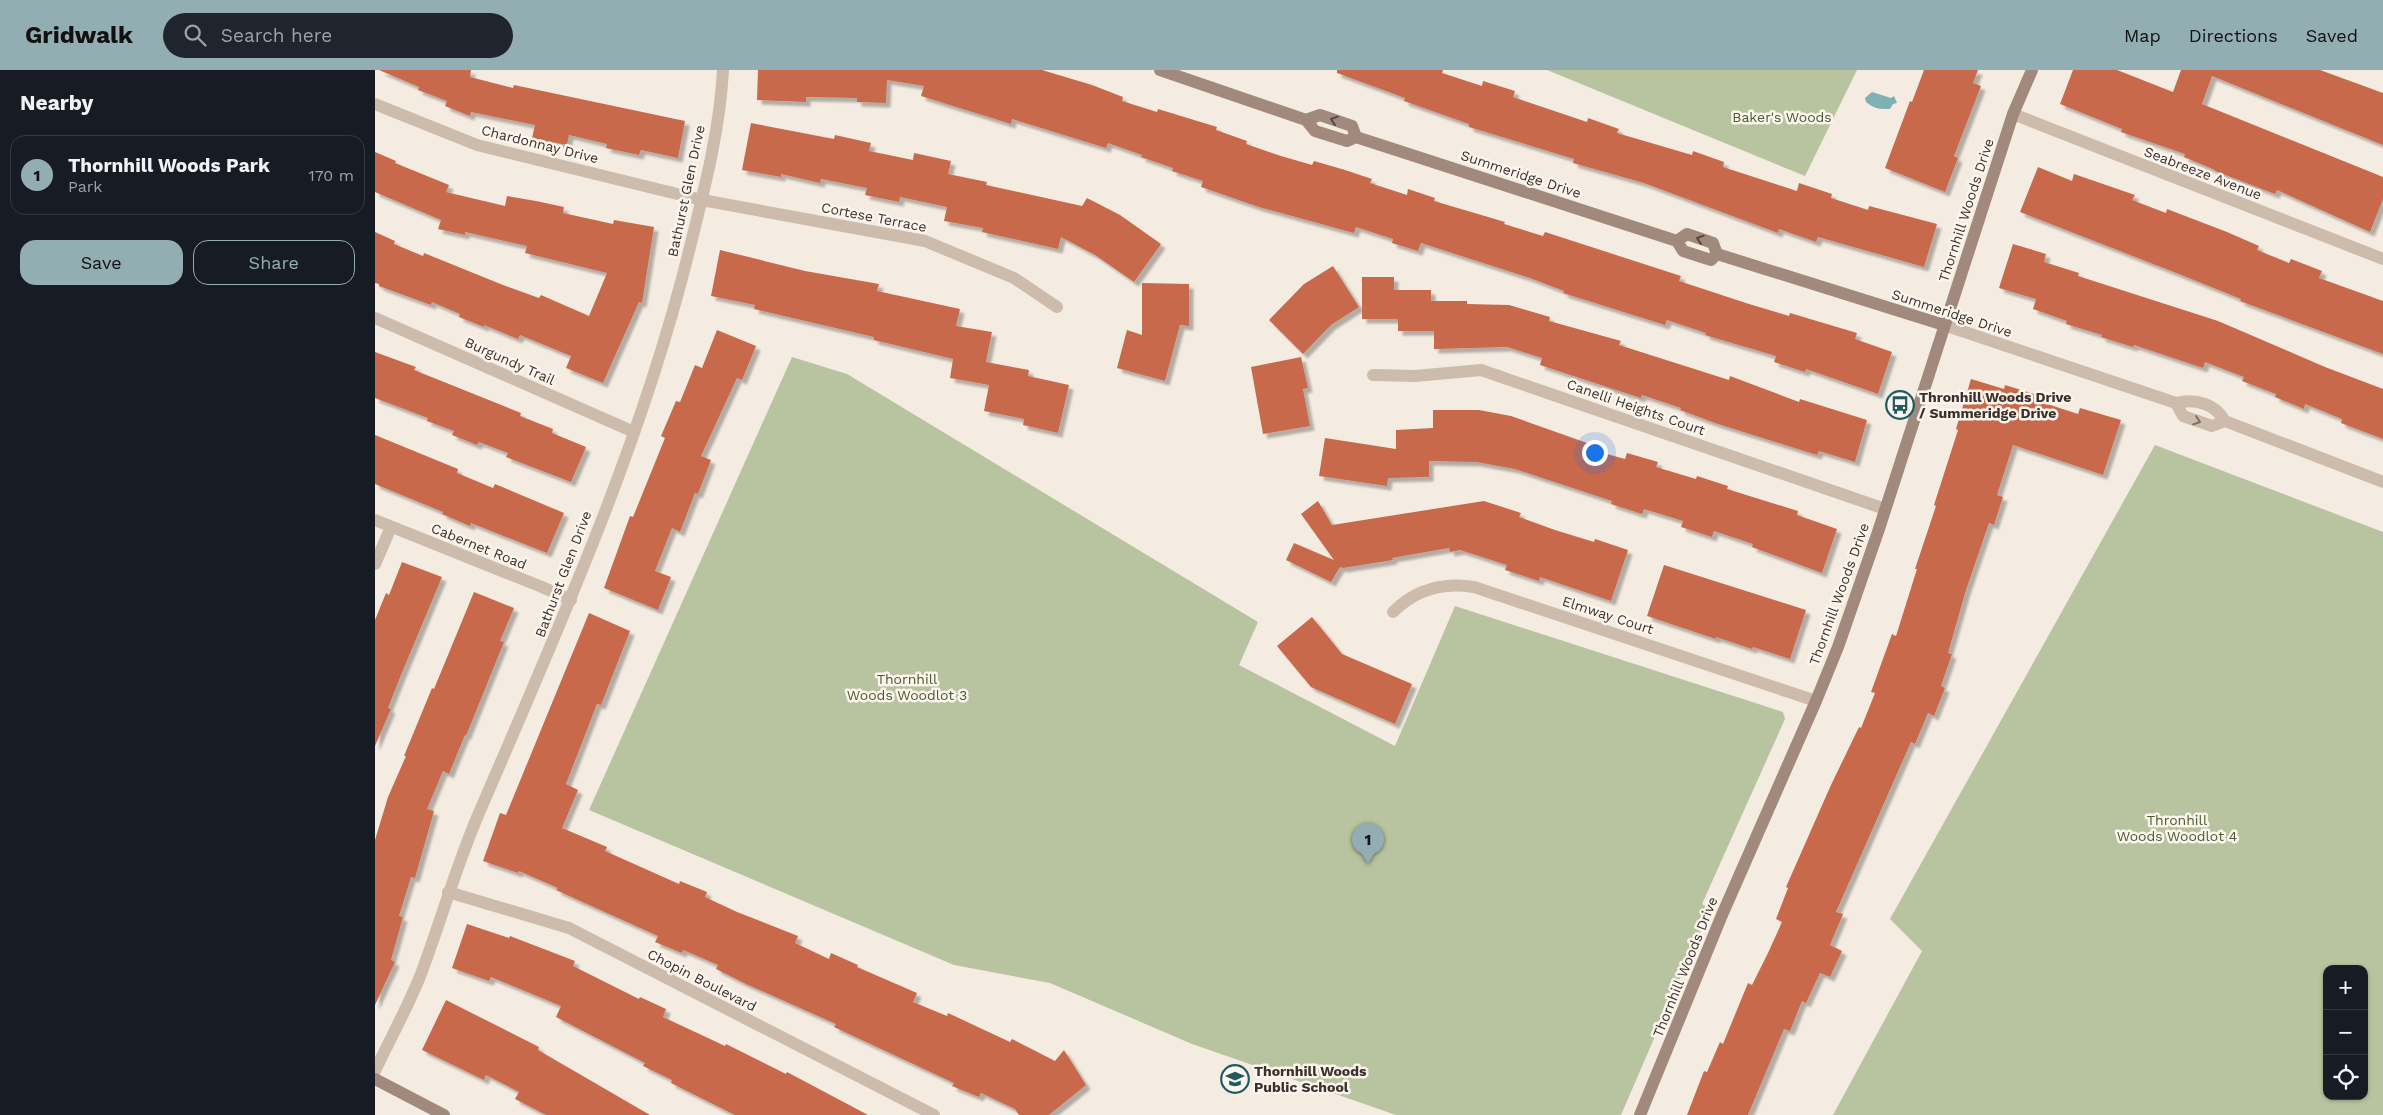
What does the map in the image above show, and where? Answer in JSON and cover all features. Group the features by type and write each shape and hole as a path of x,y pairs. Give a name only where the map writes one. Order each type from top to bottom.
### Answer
{"street":[{"name":"Bathurst Glen Drive","path":"375,1070 420,975 448,892 477,818 571,600 634,432 677,302 702,200 721,94 723,70"},
{"name":"Summeridge Drive","path":"1160,70 1306,120 1315,131 1347,141 1356,137 1677,241 1683,252 1711,260 1717,254 1944,325 2176,403 2190,399 2219,410 2225,421 2383,482"},
{"name":"Thornhill Woods Drive","path":"1640,1115 1722,915 1817,701 1841,638 1885,509 2013,114 2032,70"},
{"name":"Chardonnay Drive","path":"375,104 477,145 702,200"},
{"name":"Seabreeze Avenue","path":"2013,114 2383,260"},
{"name":"Cortese Terrace","path":"702,200 925,241 1014,278 1057,307"},
{"name":"Burgundy Trail","path":"375,318 634,432"},
{"name":"Canelli Heights Court","path":"1373,375 1415,376 1481,370 1885,509"},
{"name":"Summeridge Drive","path":"2176,403 2183,416 2212,426 2225,421"},
{"name":"Cabernet Road","path":"375,520 541,586 571,600"},
{"path":"375,564 391,527"},
{"name":"Elmway Court","path":"1393,612 1410,598 1430,589 1452,585 1474,587 1817,701"},
{"name":"Chopin Boulevard","path":"448,892 569,928 934,1115"},
{"path":"375,1079 444,1115"}],"green space":[{"name":"Baker's Woods","path":"1547,70 1857,70 1805,176"},
{"name":"Thornhill Woods Woodlot 3","path":"792,357 847,374 1258,622 1239,665 1395,746 1455,606 1783,712 1785,719 1702,904 1710,909 1621,1115 1396,1115 1192,1044 1050,983 954,965 589,810"},
{"name":"Thronhill Woods Woodlot 4","path":"2155,445 2383,532 2383,1115 1833,1115 1922,951 1890,919"}],"water":[{"path":"1872,92 1891,98 1894,96 1897,103 1893,104 1890,109 1874,107 1866,102 1865,98"}],"building":[{"path":"379,70 471,70 470,77 513,88 514,85 685,121 678,158 641,150 639,155 606,148 607,144 569,135 567,145 532,138 535,125 471,112 470,116 445,106 447,101 418,90 419,87"},
{"path":"758,70 1042,70 1092,85 1123,97 1122,101 1157,112 1158,109 1217,127 1216,130 1247,141 1246,144 1281,156 1312,165 1314,161 1345,170 1372,179 1370,183 1407,195 1408,189 1435,198 1434,201 1505,222 1504,224 1543,236 1545,232 1681,276 1679,281 1749,304 1789,316 1790,313 1857,333 1855,339 1892,352 1878,394 1806,369 1805,372 1774,362 1776,356 1705,335 1706,333 1667,320 1665,325 1563,293 1564,291 1530,278 1421,243 1418,251 1392,243 1393,239 1356,227 1354,233 1259,207 1201,187 1203,181 1172,171 1173,168 1108,143 1106,148 1012,119 1011,124 921,96 924,86 887,80 886,103 857,102 857,98 806,97 806,102 757,100"},
{"path":"1337,70 1443,70 1442,73 1482,86 1483,81 1515,91 1513,97 1587,122 1588,118 1619,129 1617,133 1692,155 1693,151 1724,162 1723,167 1797,191 1799,183 1832,194 1831,198 1868,210 1869,206 1937,224 1924,267 1818,237 1816,242 1779,229 1778,233 1644,183 1573,163 1574,159 1469,127 1469,124 1404,101 1405,98 1337,73"},
{"path":"1924,70 1978,70 1973,83 1981,86 1954,156 1958,158 1945,192 1885,168 1910,101 1912,102"},
{"path":"2073,70 2117,70 2173,92 2181,70 2320,70 2383,93 2383,145 2212,76 2202,104 2383,177 2383,199 2370,232 2277,190 2275,194 2215,171 2184,157 2185,154 2121,132 2122,129 2060,104"},
{"path":"751,123 834,139 835,135 871,143 869,151 913,160 914,153 951,161 948,174 987,182 986,185 1082,206 1087,198 1120,215 1161,244 1134,282 1095,255 1061,237 1058,249 982,232 983,228 944,221 947,207 900,197 899,202 865,195 867,188 821,179 820,183 781,174 781,177 742,170"},
{"path":"375,152 396,161 395,163 449,185 446,192 505,206 507,196 564,207 563,213 613,224 614,220 654,227 642,303 639,302 603,383 566,368 571,356 520,335 518,339 484,325 484,327 459,317 460,314 432,302 431,305 375,283 375,232 395,241 394,244 423,256 424,253 539,298 541,295 589,316 607,273 525,253 527,246 465,232 465,235 438,229 441,220 375,192"},
{"path":"2038,167 2072,181 2074,174 2135,195 2132,200 2166,213 2167,209 2227,232 2259,246 2257,250 2289,263 2291,259 2322,271 2319,278 2383,301 2383,354 2240,301 2241,299 2020,212"},
{"path":"2013,244 2046,254 2044,262 2079,273 2078,276 2218,321 2325,367 2383,389 2383,439 2341,423 2342,419 2305,404 2304,409 2275,397 2276,394 2242,381 2244,377 2205,362 2203,368 2134,345 2133,347 2066,324 2067,321 2033,309 2036,299 1999,288"},
{"path":"720,250 805,271 879,284 877,291 960,309 956,326 992,332 986,362 1029,370 1028,376 1069,385 1058,433 1023,425 1024,419 984,411 989,385 950,378 953,359 874,340 874,337 754,309 755,305 711,296"},
{"path":"1333,266 1359,307 1331,325 1303,354 1269,320 1304,284"},
{"path":"1362,277 1394,277 1394,290 1431,290 1431,301 1467,301 1467,304 1509,305 1550,317 1549,321 1621,341 1619,345 1729,380 1730,376 1799,402 1800,399 1867,420 1855,462 1819,451 1817,455 1715,423 1680,410 1681,408 1642,395 1641,398 1540,365 1542,358 1507,347 1434,349 1434,331 1398,331 1398,319 1362,319"},
{"path":"1142,283 1189,284 1189,326 1180,325 1165,381 1117,368 1127,330 1142,335"},
{"path":"717,330 756,346 742,380 737,378 701,456 711,460 698,494 695,493 680,532 672,528 655,571 671,577 658,610 604,588 630,516 633,517 665,438 661,436 676,401 680,402 695,365 702,368"},
{"path":"375,352 416,367 414,370 521,413 520,416 553,429 552,433 586,447 571,482 506,457 508,453 479,442 477,445 452,435 454,431 427,421 428,418 375,398"},
{"path":"1301,357 1308,388 1303,389 1310,426 1263,434 1251,367"},
{"path":"1971,379 2004,389 2005,385 2037,395 2035,400 2078,414 2080,408 2121,420 2103,475 2013,445 1997,495 2003,497 1994,525 1989,523 1966,590 1948,653 1952,654 1941,686 1945,688 1934,716 1928,713 1915,744 1911,742 1836,912 1843,914 1830,945 1842,951 1830,977 1820,973 1806,1003 1802,1001 1790,1031 1784,1029 1748,1115 1687,1115 1704,1071 1707,1072 1720,1042 1723,1044 1748,983 1752,985 1782,922 1776,919 1788,888 1786,887 1831,785 1859,727 1861,728 1875,693 1871,692 1892,634 1896,636 1917,569 1915,569 1936,506 1934,505 1958,430 1956,429"},
{"path":"1433,410 1479,410 1511,416 1587,443 1585,448 1625,459 1627,453 1658,462 1656,467 1696,479 1697,476 1728,486 1727,489 1798,511 1797,515 1837,529 1822,573 1752,547 1753,544 1714,531 1712,537 1681,527 1683,521 1644,509 1642,514 1611,504 1612,501 1515,469 1476,462 1429,461 1429,477 1388,478 1387,486 1319,476 1325,438 1396,449 1396,430 1433,428"},
{"path":"375,435 458,469 457,473 493,488 495,484 564,513 547,553 471,523 470,526 442,514 443,512 375,484"},
{"path":"1318,501 1332,525 1484,501 1521,513 1519,517 1555,530 1594,542 1595,539 1628,550 1611,601 1540,577 1539,581 1505,570 1507,565 1460,550 1450,552 1449,548 1392,558 1393,560 1340,567 1331,582 1286,560 1294,543 1334,560 1301,514"},
{"path":"402,562 442,577 401,675 388,708 391,709 375,746 375,620 386,593 389,595"},
{"path":"1664,565 1806,610 1790,659 1716,637 1716,639 1647,616"},
{"path":"474,592 514,608 500,641 504,642 466,736 449,774 443,771 427,809 434,811 415,878 411,877 399,916 403,917 391,960 395,962 375,1005 375,840 388,797 406,756 404,756"},
{"path":"589,613 630,631 601,705 597,704 566,784 578,790 562,828 607,847 605,851 679,884 680,881 707,892 705,897 737,912 798,936 795,943 829,959 831,953 858,965 857,967 917,993 913,1002 947,1016 948,1013 1010,1042 1012,1039 1055,1061 1064,1050 1086,1085 1049,1115 1019,1115 1015,1109 981,1093 979,1097 952,1086 954,1083 834,1027 836,1024 746,984 716,969 718,965 683,950 682,953 655,942 658,936 556,890 558,888 519,871 518,873 483,861 500,813 506,815"},
{"path":"1312,617 1342,654 1412,684 1395,724 1311,687 1277,646"},
{"path":"467,924 509,938 510,936 575,961 573,966 639,999 640,997 666,1009 663,1017 725,1046 726,1044 786,1074 787,1072 868,1115 735,1115 671,1083 672,1080 643,1066 645,1063 556,1017 561,1006 491,977 489,981 452,968"},
{"path":"446,1000 539,1047 538,1050 650,1115 546,1115 515,1099 519,1092 486,1075 484,1080 422,1050"}],"place":[{"name":"Thronhill Woods Drive / Summeridge Drive","path":"1900,405"},
{"name":"Thornhill Woods Park","path":"1368,864"},
{"name":"Thornhill Woods Public School","path":"1235,1079"}]}
